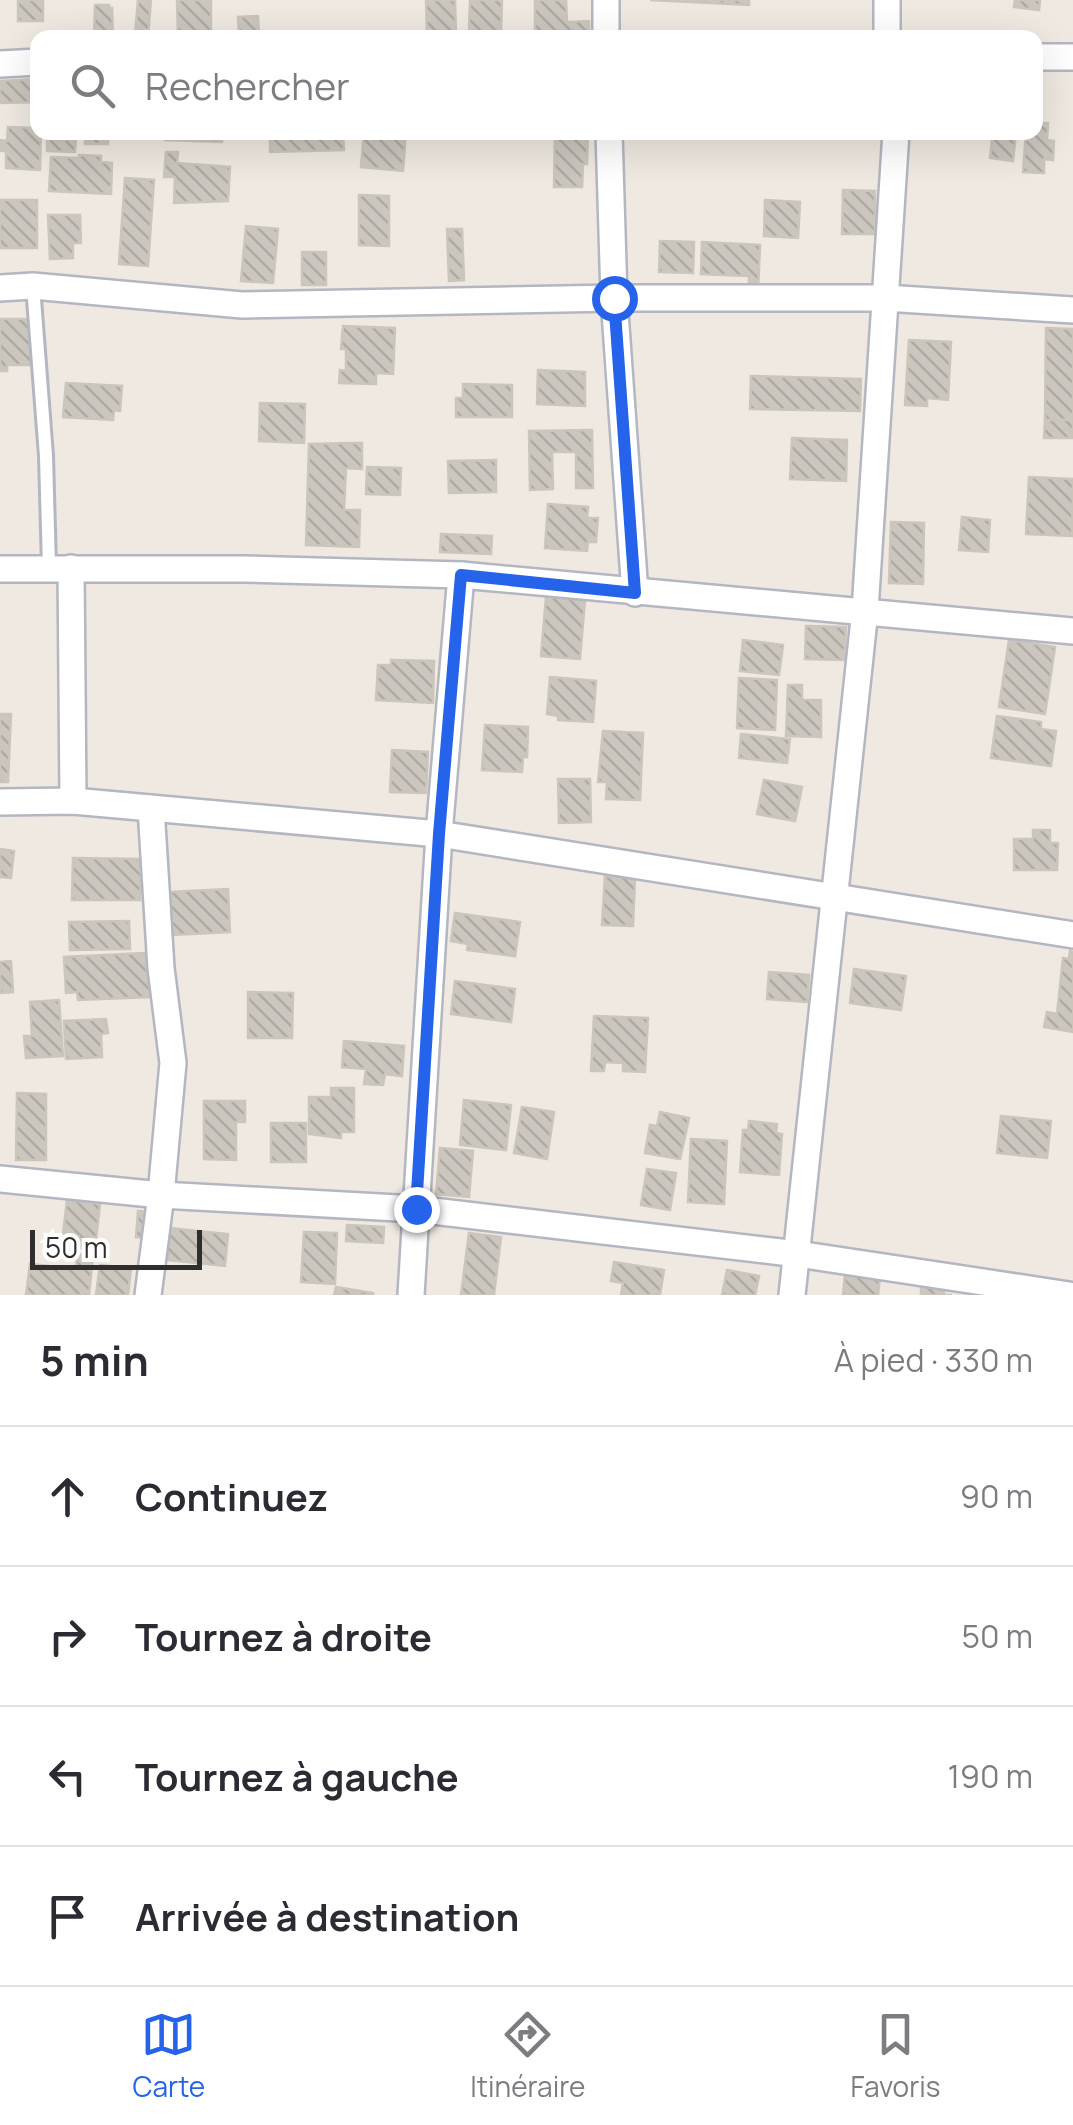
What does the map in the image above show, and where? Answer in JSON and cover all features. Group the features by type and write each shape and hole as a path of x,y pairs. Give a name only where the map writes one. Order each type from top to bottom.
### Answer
{"street":[{"path":"606,0 606,30"},
{"path":"886,0 887,30"},
{"path":"1043,57 1073,57"},
{"path":"0,64 30,62"},
{"path":"609,140 614,298 635,593"},
{"path":"792,1295 865,610 895,140"},
{"path":"0,288 33,286 242,306 614,298 885,298 1073,310"},
{"path":"0,568 461,575 1073,631"},
{"path":"60,568 73,801"},
{"path":"411,1295 439,834 461,575"},
{"path":"0,802 73,801 439,834 1073,935"},
{"path":"148,1295 174,1062 162,968 152,808"},
{"path":"0,1180 162,1195 416,1209 798,1254 1068,1295"}],"lane":[{"path":"33,286 46,456 60,568"}],"building":[{"path":"18,0 43,0 43,21 18,21"},
{"path":"138,0 151,0 148,30 135,30"},
{"path":"177,0 211,0 211,30 178,30"},
{"path":"426,0 455,0 456,30 427,30"},
{"path":"470,0 502,0 501,30 469,30"},
{"path":"535,0 566,0 567,22 572,22 572,30 535,30"},
{"path":"650,0 749,0 749,5"},
{"path":"1015,0 1040,0 1039,10 1014,7"},
{"path":"95,5 109,5 113,30 94,30"},
{"path":"258,16 259,30 239,30 238,17"},
{"path":"589,21 589,30 572,30 572,22"},
{"path":"30,79 30,102 0,103 0,81"},
{"path":"1043,123 1048,123 1047,140 1054,141 1053,160 1044,159 1044,173 1023,172 1025,140 1043,140"},
{"path":"8,127 30,128 30,140 41,140 40,170 6,168 6,151 0,151 0,140 7,141"},
{"path":"47,140 76,140 75,152 47,151"},
{"path":"85,140 108,140 108,144 85,144"},
{"path":"270,140 343,140 344,150 270,152"},
{"path":"363,140 405,140 403,171 361,167"},
{"path":"555,140 588,140 582,187 554,187"},
{"path":"992,140 1015,140 1013,161 990,158"},
{"path":"166,152 178,152 177,163 230,167 228,201 174,203 175,177 164,177"},
{"path":"101,156 101,162 112,163 111,194 49,191 51,157"},
{"path":"125,178 154,180 148,266 119,264"},
{"path":"843,190 875,191 875,234 842,234"},
{"path":"359,195 389,196 389,246 359,245"},
{"path":"0,200 37,200 37,248 0,248"},
{"path":"765,200 800,202 798,238 764,236"},
{"path":"48,215 80,215 81,243 73,243 73,258 50,259"},
{"path":"246,226 278,229 273,283 241,281"},
{"path":"447,229 462,229 464,280 449,281"},
{"path":"660,241 694,242 693,273 659,272"},
{"path":"702,242 760,245 758,292 749,292 749,276 701,274"},
{"path":"302,252 326,252 326,285 302,285"},
{"path":"0,319 33,319 34,365 7,365 7,371 0,371"},
{"path":"343,326 395,328 393,374 376,373 376,384 339,383 340,370 346,371 346,349 341,349"},
{"path":"1046,328 1073,329 1073,420 1045,420"},
{"path":"909,340 951,342 948,400 927,398 927,406 905,405"},
{"path":"538,370 585,372 585,406 537,404"},
{"path":"751,376 861,379 860,411 750,409"},
{"path":"66,383 122,386 120,411 114,410 113,420 63,417"},
{"path":"463,384 512,385 512,417 456,417 456,398 463,398"},
{"path":"260,403 305,404 304,443 259,441"},
{"path":"1045,420 1073,420 1073,438 1044,438"},
{"path":"592,430 593,488 576,488 576,452 552,452 553,489 530,490 529,431"},
{"path":"792,438 847,440 846,481 790,479"},
{"path":"362,443 362,469 346,468 344,510 360,510 359,547 306,545 309,444"},
{"path":"496,460 496,492 449,493 448,461"},
{"path":"367,467 401,468 400,495 366,494"},
{"path":"1029,477 1073,479 1072,536 1026,534"},
{"path":"548,504 588,507 587,518 598,518 596,542 588,542 587,551 545,548"},
{"path":"962,517 990,520 988,552 959,550"},
{"path":"891,522 924,523 923,584 889,583"},
{"path":"441,534 492,536 491,554 440,552"},
{"path":"546,597 585,600 580,659 541,656"},
{"path":"806,626 846,627 844,660 805,659"},
{"path":"743,640 783,645 779,675 740,671"},
{"path":"1009,640 1055,647 1045,714 999,707"},
{"path":"391,660 434,661 433,703 376,700 378,665 391,665"},
{"path":"550,677 596,681 593,722 558,720 558,716 547,714"},
{"path":"739,678 777,680 775,730 737,728"},
{"path":"788,685 802,685 802,700 821,700 821,737 786,736"},
{"path":"0,714 11,714 8,782 0,782"},
{"path":"997,716 1041,722 1041,729 1056,731 1051,766 991,758"},
{"path":"485,725 528,727 522,772 482,770"},
{"path":"603,731 643,733 640,800 606,799 607,782 598,782"},
{"path":"741,734 790,739 787,763 739,758"},
{"path":"392,750 428,752 426,793 390,792"},
{"path":"558,779 590,779 591,822 559,823"},
{"path":"764,780 802,787 795,821 757,814"},
{"path":"1033,830 1050,830 1050,843 1058,843 1057,870 1014,870 1014,839 1033,839"},
{"path":"0,849 14,851 11,878 0,877"},
{"path":"73,858 141,859 140,900 72,900"},
{"path":"605,876 635,878 633,926 602,925"},
{"path":"228,889 230,932 172,935 170,892"},
{"path":"455,913 520,922 515,956 467,950 468,944 451,941"},
{"path":"129,921 130,949 70,950 69,922"},
{"path":"1070,951 1073,1032 1044,1027 1047,1012 1057,1014 1063,958 1069,959"},
{"path":"144,953 151,997 78,1000 77,992 66,993 64,957"},
{"path":"11,961 13,992 0,993 0,962"},
{"path":"854,969 906,976 901,1010 850,1003"},
{"path":"769,972 809,975 807,1002 767,999"},
{"path":"455,981 515,989 511,1022 451,1014"},
{"path":"248,992 293,993 292,1038 248,1038"},
{"path":"59,1000 63,1056 26,1058 24,1036 32,1036 30,1002"},
{"path":"594,1016 648,1018 645,1072 623,1071 623,1063 605,1062 604,1071 591,1071"},
{"path":"106,1019 108,1033 101,1034 102,1057 66,1059 64,1021"},
{"path":"344,1041 404,1046 402,1076 385,1074 383,1085 364,1084 366,1069 342,1067"},
{"path":"331,1088 354,1088 354,1132 341,1132 341,1138 309,1134 309,1097 331,1097"},
{"path":"17,1093 46,1094 46,1160 16,1160"},
{"path":"464,1100 511,1105 506,1150 460,1145"},
{"path":"204,1101 245,1101 245,1122 236,1122 236,1160 204,1159"},
{"path":"522,1107 554,1112 547,1159 514,1153"},
{"path":"660,1112 689,1118 680,1159 645,1153 650,1125 657,1126"},
{"path":"1001,1116 1051,1121 1047,1158 997,1153"},
{"path":"749,1121 777,1124 776,1133 782,1134 779,1175 740,1172 743,1130 748,1130"},
{"path":"271,1123 306,1123 306,1162 271,1162"},
{"path":"691,1139 727,1141 724,1204 688,1202"},
{"path":"440,1148 473,1151 469,1197 436,1194"},
{"path":"647,1169 676,1173 670,1210 641,1205"},
{"path":"67,1200 100,1204 95,1249 77,1248 79,1236 63,1234"},
{"path":"138,1211 150,1212 147,1238 136,1237"},
{"path":"347,1225 384,1227 383,1243 346,1241"},
{"path":"169,1228 228,1234 225,1266 166,1260"},
{"path":"304,1232 337,1233 335,1284 301,1282"},
{"path":"469,1233 501,1237 494,1295 461,1295"},
{"path":"77,1254 93,1256 89,1295 26,1295 30,1264 76,1269"},
{"path":"614,1262 664,1270 660,1295 621,1295 623,1283 611,1281"},
{"path":"846,1263 881,1267 878,1295 843,1295"},
{"path":"100,1265 131,1268 128,1295 96,1295"},
{"path":"727,1270 759,1276 755,1295 722,1295"},
{"path":"921,1284 944,1284 944,1295 921,1295"},
{"path":"336,1287 373,1293 373,1295 334,1295"}],"route":[{"path":"416,1209 439,834 461,575 635,593 614,298"}]}
